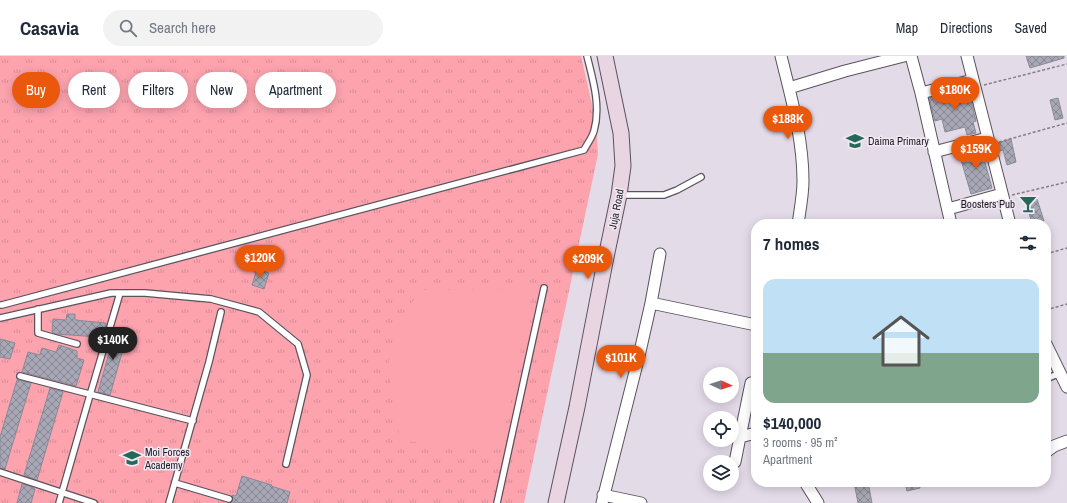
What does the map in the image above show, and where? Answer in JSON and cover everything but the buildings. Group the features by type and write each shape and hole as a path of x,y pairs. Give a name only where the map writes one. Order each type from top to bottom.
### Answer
{"main road":[{"name":"Juja Road","path":"556,503 577,407 619,195 623,166 621,133 605,56"}],"street":[{"path":"780,56 789,88 801,144 804,182 799,219"},
{"path":"789,88 845,71 877,59 904,56"},
{"path":"911,56 950,219"},
{"path":"967,56 1009,219"},
{"path":"921,93 974,83"},
{"path":"934,152 988,141"},
{"path":"948,209 1002,196"},
{"path":"641,503 602,499 639,356 660,254"},
{"path":"651,303 751,324"},
{"path":"1051,354 1067,387"},
{"path":"736,455 751,383"},
{"path":"740,436 751,434"},
{"path":"1051,448 1067,441"},
{"path":"807,487 818,503"}],"lane":[{"path":"0,305 584,150 593,133 596,122 597,106 587,56"},
{"path":"619,195 664,195 701,177"},
{"path":"497,503 544,288"},
{"path":"0,318 111,293 145,293 212,299 259,312 298,344 307,375 286,464"},
{"path":"59,503 120,293"},
{"path":"38,309 38,333 77,344"},
{"path":"169,503 222,312"},
{"path":"1051,377 1060,373"},
{"path":"20,376 192,422"},
{"path":"0,472 94,503"},
{"path":"175,483 229,499"}],"path":[{"path":"974,83 1067,64"},
{"path":"988,141 1067,123"},
{"path":"1002,196 1067,182"},
{"path":"1051,253 1067,248"},
{"path":"1051,309 1067,304"}],"green space":[{"path":"0,56 581,56 596,122 598,154 524,503 0,503"},
{"path":"533,289 501,447 400,441 388,366 397,327 420,290"}],"place":[{"name":"Daima Primary","path":"855,141"},
{"name":"Boosters Pub","path":"1028,204"},
{"name":"Moi Forces Academy","path":"132,458"}]}
